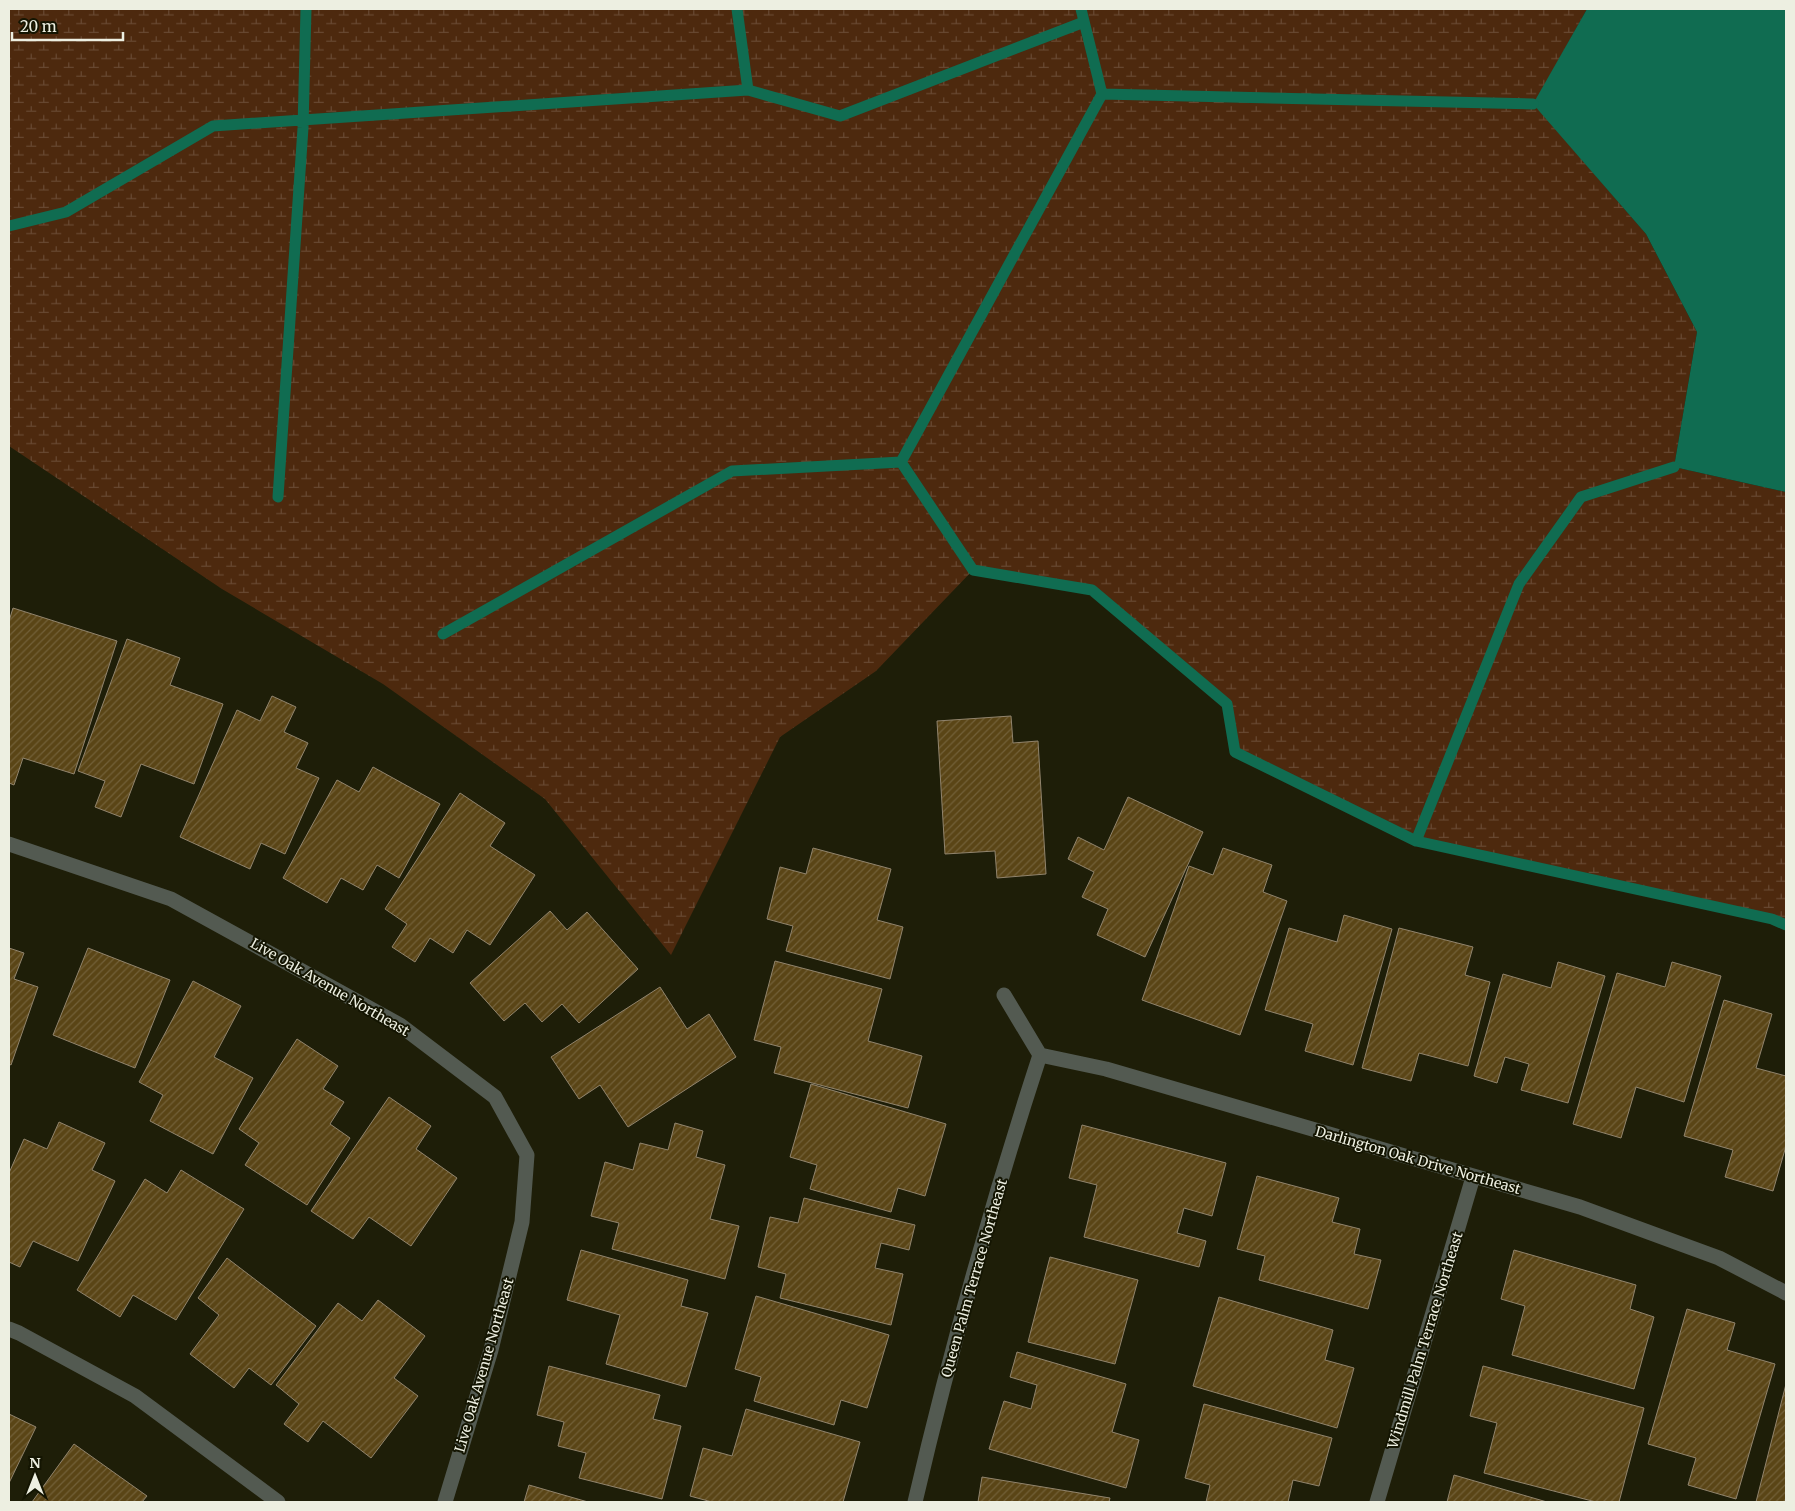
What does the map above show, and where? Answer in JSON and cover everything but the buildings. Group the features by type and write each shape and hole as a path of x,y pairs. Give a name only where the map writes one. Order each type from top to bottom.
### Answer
{"street":[{"name":"Live Oak Avenue Northeast","path":"9,844 171,899 400,1025 495,1097 527,1156 522,1222 491,1350 445,1502"},
{"path":"1004,996 1040,1055"},
{"name":"Darlington Oak Drive Northeast","path":"1040,1055 1106,1069 1580,1207 1710,1254 1786,1293"},
{"name":"Queen Palm Terrace Northeast","path":"915,1502 934,1418 1009,1151 1040,1055"},
{"name":"Windmill Palm Terrace Northeast","path":"1377,1502 1474,1177"},
{"path":"9,1329 136,1396 278,1502"}],"green space":[{"path":"9,9 1587,9 1534,104 1646,234 1697,332 1674,467 1786,492 1786,925 1772,919 1416,841 1235,752 1227,704 1093,590 973,570 876,671 780,737 671,955 545,799 383,684 222,589 9,446"}],"shaded area":[{"path":"1587,9 1786,9 1786,492 1674,467 1697,332 1646,234 1533,104"}],"waterway":[{"path":"278,497 303,128 306,9"},
{"path":"737,9 748,90"},
{"path":"443,634 732,471 901,462 1102,94 1081,9"},
{"path":"9,226 66,212 213,126 748,90 840,116 1084,22"},
{"path":"1102,94 1533,104"},
{"path":"901,462 973,570 1092,590 1227,704 1235,752 1416,841 1519,584 1581,497 1674,467"},
{"path":"1416,841 1772,919 1786,925"}]}
